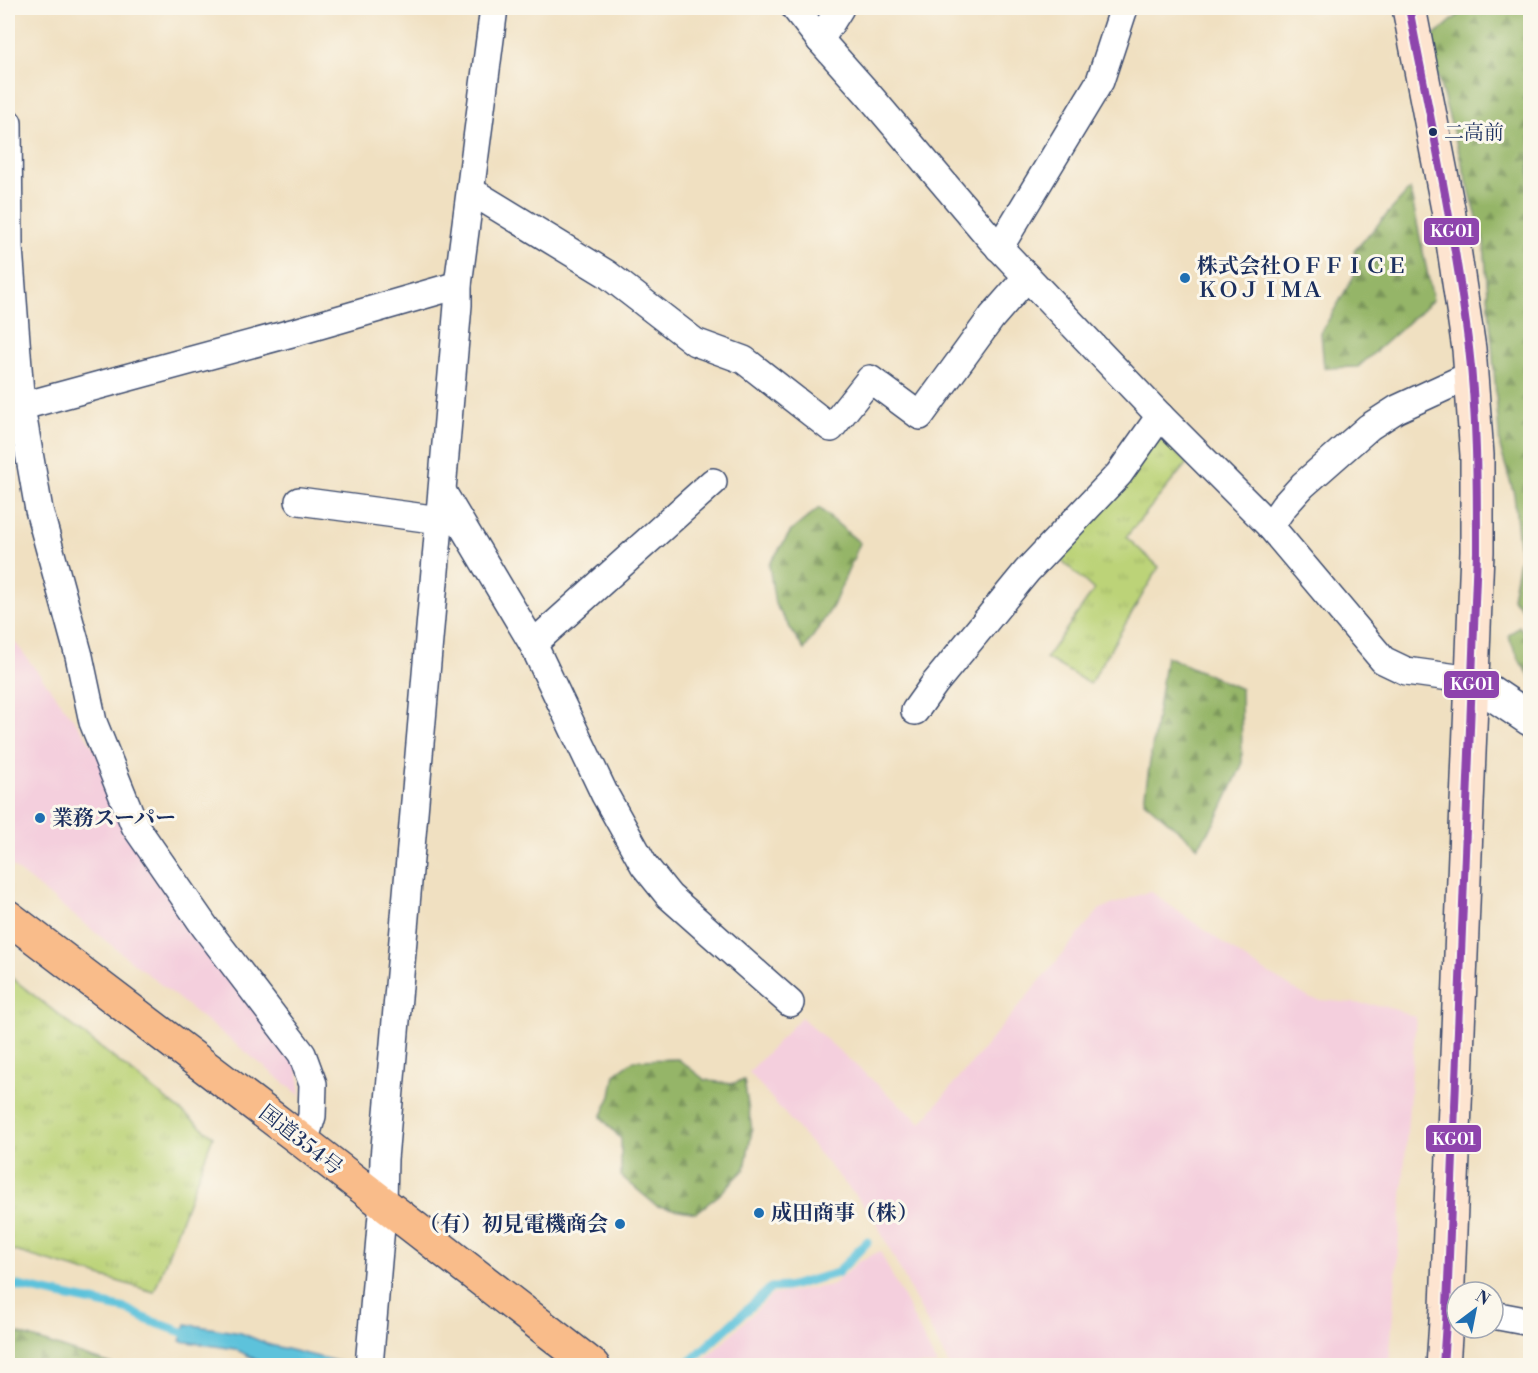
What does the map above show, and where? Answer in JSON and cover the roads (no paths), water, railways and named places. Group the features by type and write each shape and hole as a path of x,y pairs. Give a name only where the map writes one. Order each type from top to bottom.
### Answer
{"highway":[{"name":"国道354号","path":"8,917 593,1365"}],"main road":[{"path":"1409,8 1448,209 1469,349 1477,465 1477,552 1457,1033 1453,1280"},
{"path":"1443,1365 1447,1340"}],"street":[{"path":"369,1365 383,1203 384,1159 443,493 458,285 495,8"},
{"path":"795,8 819,40 999,248 1160,416 1270,526 1383,660 1406,671 1472,680 1530,719"},
{"path":"819,40 840,8"},
{"path":"999,248 1100,81 1124,8"},
{"path":"8,123 14,409 79,656 93,722 135,826 205,927 302,1054 313,1084 312,1116 304,1142"},
{"path":"471,191 607,274 695,342 744,360 831,428 870,380 920,416 992,317 1028,277"},
{"path":"14,409 458,285"},
{"path":"1270,526 1284,506 1304,485 1369,427 1396,409 1471,375"},
{"path":"915,711 935,683 1027,571 1119,474 1160,416"},
{"path":"533,644 713,482"},
{"path":"443,493 533,644 605,795 644,866 669,896 790,1003"},
{"path":"299,501 440,520"},
{"path":"1505,1317 1530,1322"}],"water":[{"path":"186,1324 241,1333 270,1345 352,1365 275,1366 263,1363 235,1349 180,1341"}],"waterway":[{"path":"685,1366 771,1288 787,1287 837,1273 867,1242"},
{"path":"8,1284 126,1309 148,1320 193,1334"}],"place":[{"name":"二高前","path":"1433,132"},
{"name":"株式会社ＯＦＦＩＣＥ ＫＯＪＩＭＡ","path":"1185,278"},
{"name":"業務スーパー","path":"40,818"},
{"name":"成田商事（株）","path":"759,1213"},
{"name":"（有）初見電機商会","path":"620,1224"}]}
